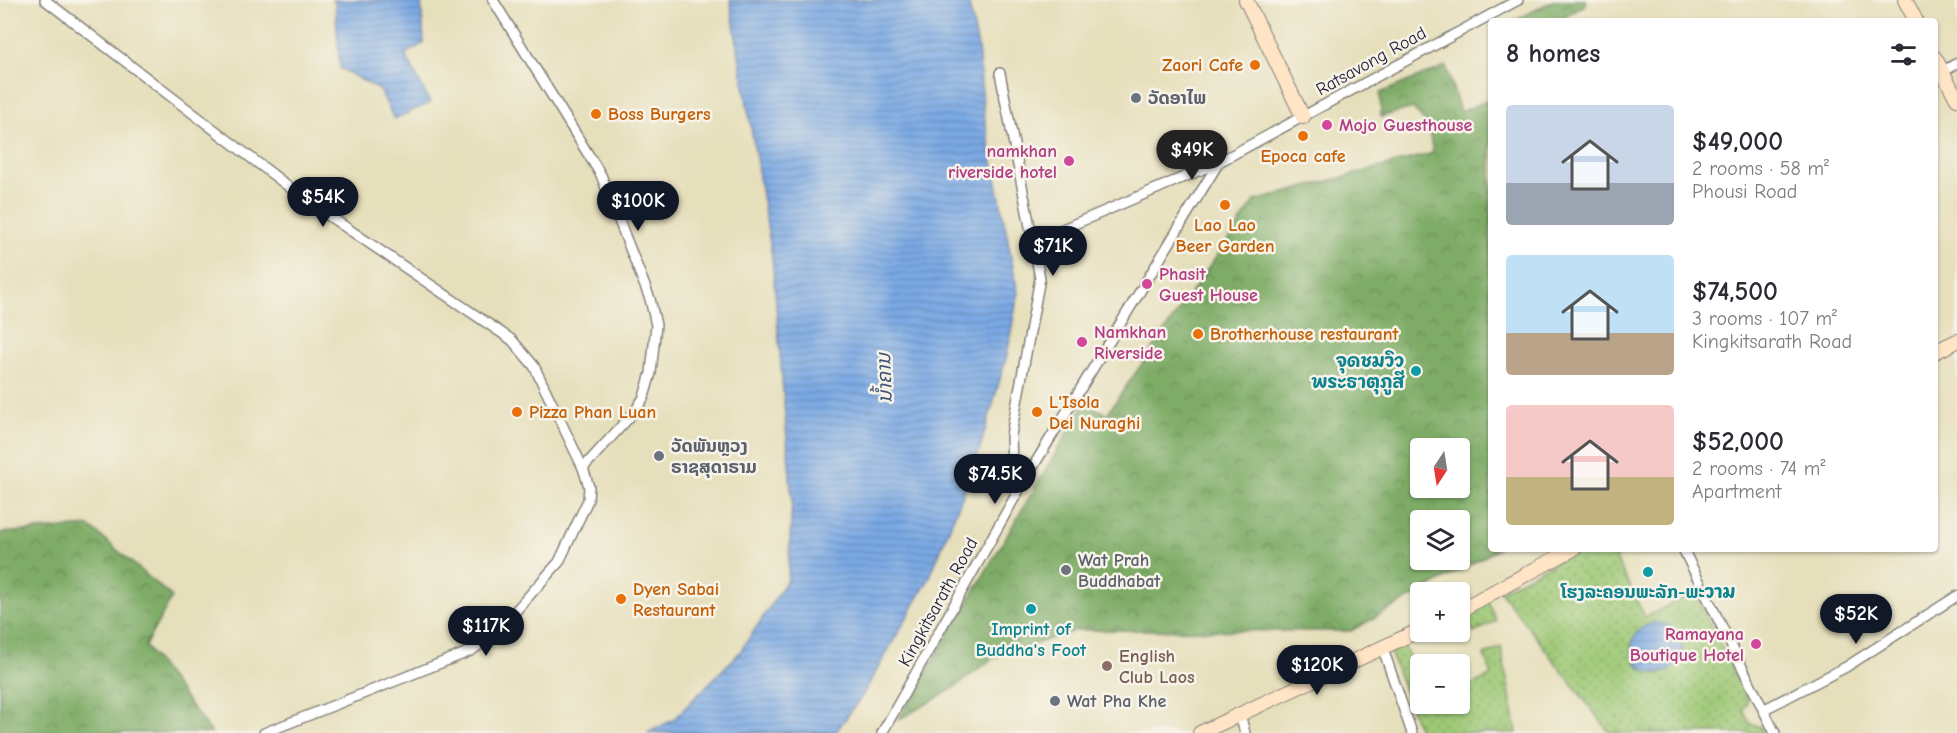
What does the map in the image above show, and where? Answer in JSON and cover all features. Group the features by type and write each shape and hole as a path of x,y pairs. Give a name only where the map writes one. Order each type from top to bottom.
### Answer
{"main road":[{"path":"1246,0 1303,117"},
{"path":"1905,0 1914,18"},
{"path":"1938,64 1957,99"},
{"path":"1938,350 1957,341"},
{"path":"1470,605 1567,552"},
{"path":"1200,733 1410,635"}],"street":[{"path":"45,0 310,203 512,340 534,366 583,468 589,487 588,500 559,562 496,633 471,651 264,733"},
{"path":"493,0 601,175 650,299 656,325 653,364 644,397 636,410 583,468"},
{"name":"Ratsavong Road","path":"1056,232 1219,162 1518,0"},
{"path":"1942,72 1957,63"},
{"path":"1000,73 1040,278 1011,435 1012,469 1020,488"},
{"name":"Kingkitsarath Road","path":"887,731 1020,488 1219,162"},
{"path":"1684,552 1775,733"},
{"path":"1763,710 1855,662 1957,596"},
{"path":"1383,649 1412,733"},
{"path":"1240,714 1245,733"}],"green space":[{"path":"1554,0 1586,0 1585,5 1564,18 1520,18"},
{"path":"1446,66 1460,112 1488,100 1488,552 1493,552 1470,565 1470,510 1410,510 1410,570 1460,570 1439,582 1410,582 1410,598 1351,631 1077,630 993,658 951,690 898,720 1085,403 1107,414 1255,201 1433,153 1428,126 1413,108 1381,117 1380,93"},
{"path":"89,526 172,597 145,646 212,733 0,733 0,533"},
{"path":"1574,552 1612,552 1645,617 1695,593 1748,701 1743,709 1750,724 1761,727 1764,733 1610,733 1500,591","holes":["1683,647 1678,663 1656,674 1640,668 1632,653"]},
{"path":"1487,598 1496,621 1474,633 1470,624 1470,608"},
{"path":"1402,642 1410,658 1410,706 1389,649"},
{"path":"1501,647 1517,733 1420,733 1413,714 1470,714 1470,685 1492,675 1484,655"}],"water":[{"path":"332,0 421,0 424,43 405,54 430,103 394,119 380,90 340,68 335,2"},
{"name":"ນ້ຳຄານ","path":"730,0 968,0 978,47 984,115 1018,293 1007,355 976,462 929,579 862,696 835,733 647,733 673,720 740,652 788,579 792,501 772,256"},
{"path":"1662,623 1675,630 1681,638 1681,658 1675,666 1667,672 1652,673 1639,666 1633,658 1632,643 1639,630 1647,624"}],"place":[{"name":"Zaori Cafe","path":"1255,65"},
{"name":"ວັດອາໄພ","path":"1136,98"},
{"name":"Boss Burgers","path":"596,114"},
{"name":"Mojo Guesthouse","path":"1327,125"},
{"name":"Epoca cafe","path":"1303,136"},
{"name":"namkhan riverside hotel","path":"1069,161"},
{"name":"Lao Lao Beer Garden","path":"1225,205"},
{"name":"Phasit Guest House","path":"1147,284"},
{"name":"Brotherhouse restaurant","path":"1198,334"},
{"name":"Namkhan Riverside","path":"1082,342"},
{"name":"จุดชมวิว พระธาตุภูสี","path":"1416,371"},
{"name":"Pizza Phan Luan","path":"517,412"},
{"name":"L'Isola Dei Nuraghi","path":"1037,412"},
{"name":"ວັດພັນຫຼວງ ຣາຊສຸດາຣາມ","path":"659,456"},
{"name":"Wat Prah Buddhabat","path":"1066,570"},
{"name":"ໂຮງລະຄອນພະລັກ-ພະวาม","path":"1648,572"},
{"name":"Dyen Sabai Restaurant","path":"621,599"},
{"name":"Imprint of Buddha's Foot","path":"1031,609"},
{"name":"Ramayana Boutique Hotel","path":"1756,644"},
{"name":"English Club Laos","path":"1107,666"},
{"name":"Wat Pha Khe","path":"1055,701"}]}
